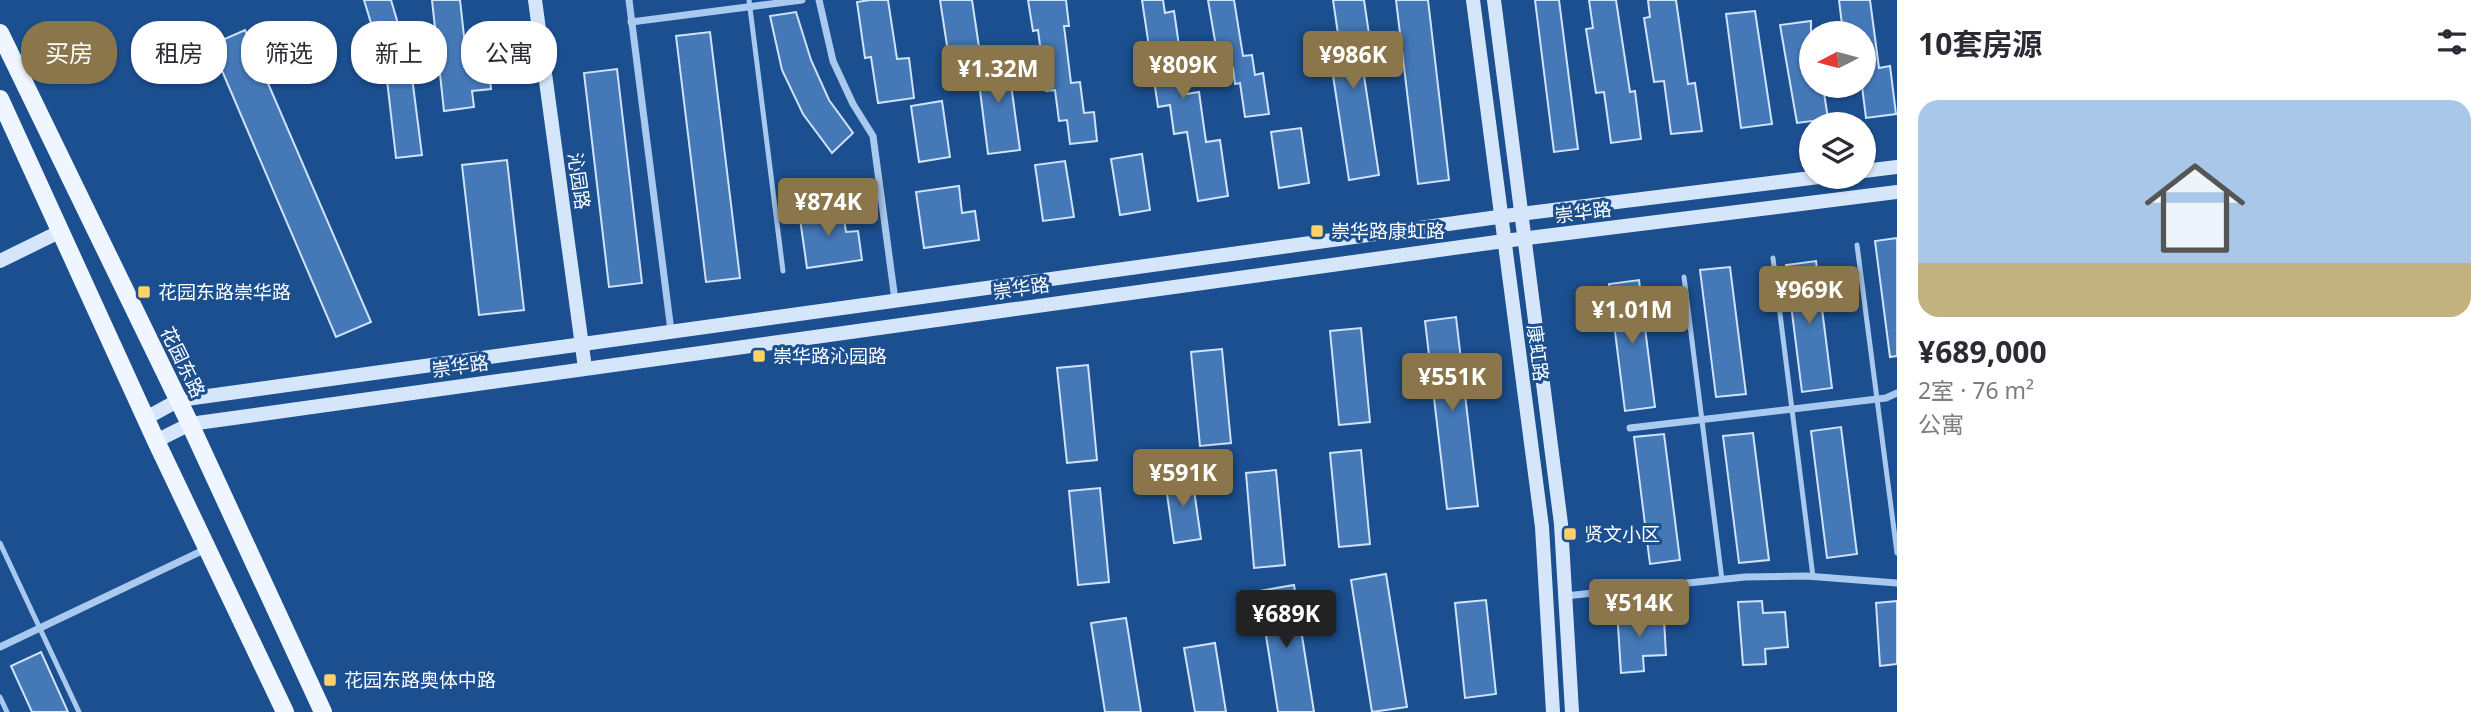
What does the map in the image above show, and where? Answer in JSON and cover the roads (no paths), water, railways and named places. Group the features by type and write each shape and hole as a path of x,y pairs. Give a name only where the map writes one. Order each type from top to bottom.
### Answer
{"main road":[{"name":"沁园路","path":"534,0 585,368"},
{"name":"康虹路","path":"1473,0 1542,527 1553,712"},
{"name":"康虹路","path":"1494,0 1561,524 1572,712"},
{"name":"花园东路","path":"0,33 179,400 323,712"},
{"path":"0,99 156,441 285,712"},
{"path":"1876,170 1897,167"},
{"name":"崇华路","path":"146,418 179,400 1520,214 1799,179"},
{"name":"崇华路","path":"156,441 190,424 1504,241 1897,192"},
{"path":"0,261 61,231"}],"street":[{"path":"629,0 671,331"},
{"path":"631,22 749,3 802,0"},
{"path":"819,0 834,61 853,104 873,135 895,300"},
{"path":"1630,428 1877,399 1897,393"},
{"path":"0,647 208,548"},
{"path":"1565,596 1722,580 1813,577 1897,583"}],"lane":[{"path":"749,3 783,271"},
{"path":"1857,245 1897,553"},
{"path":"1773,258 1813,577"},
{"path":"1684,277 1722,580"},
{"path":"0,543 79,712"},
{"path":"0,697 7,712"}],"place":[{"name":"崇华路康虹路","path":"1317,231"},
{"name":"花园东路崇华路","path":"144,292"},
{"name":"崇华路沁园路","path":"759,356"},
{"name":"贤文小区","path":"1570,534"},
{"name":"花园东路奥体中路","path":"330,680"}]}
